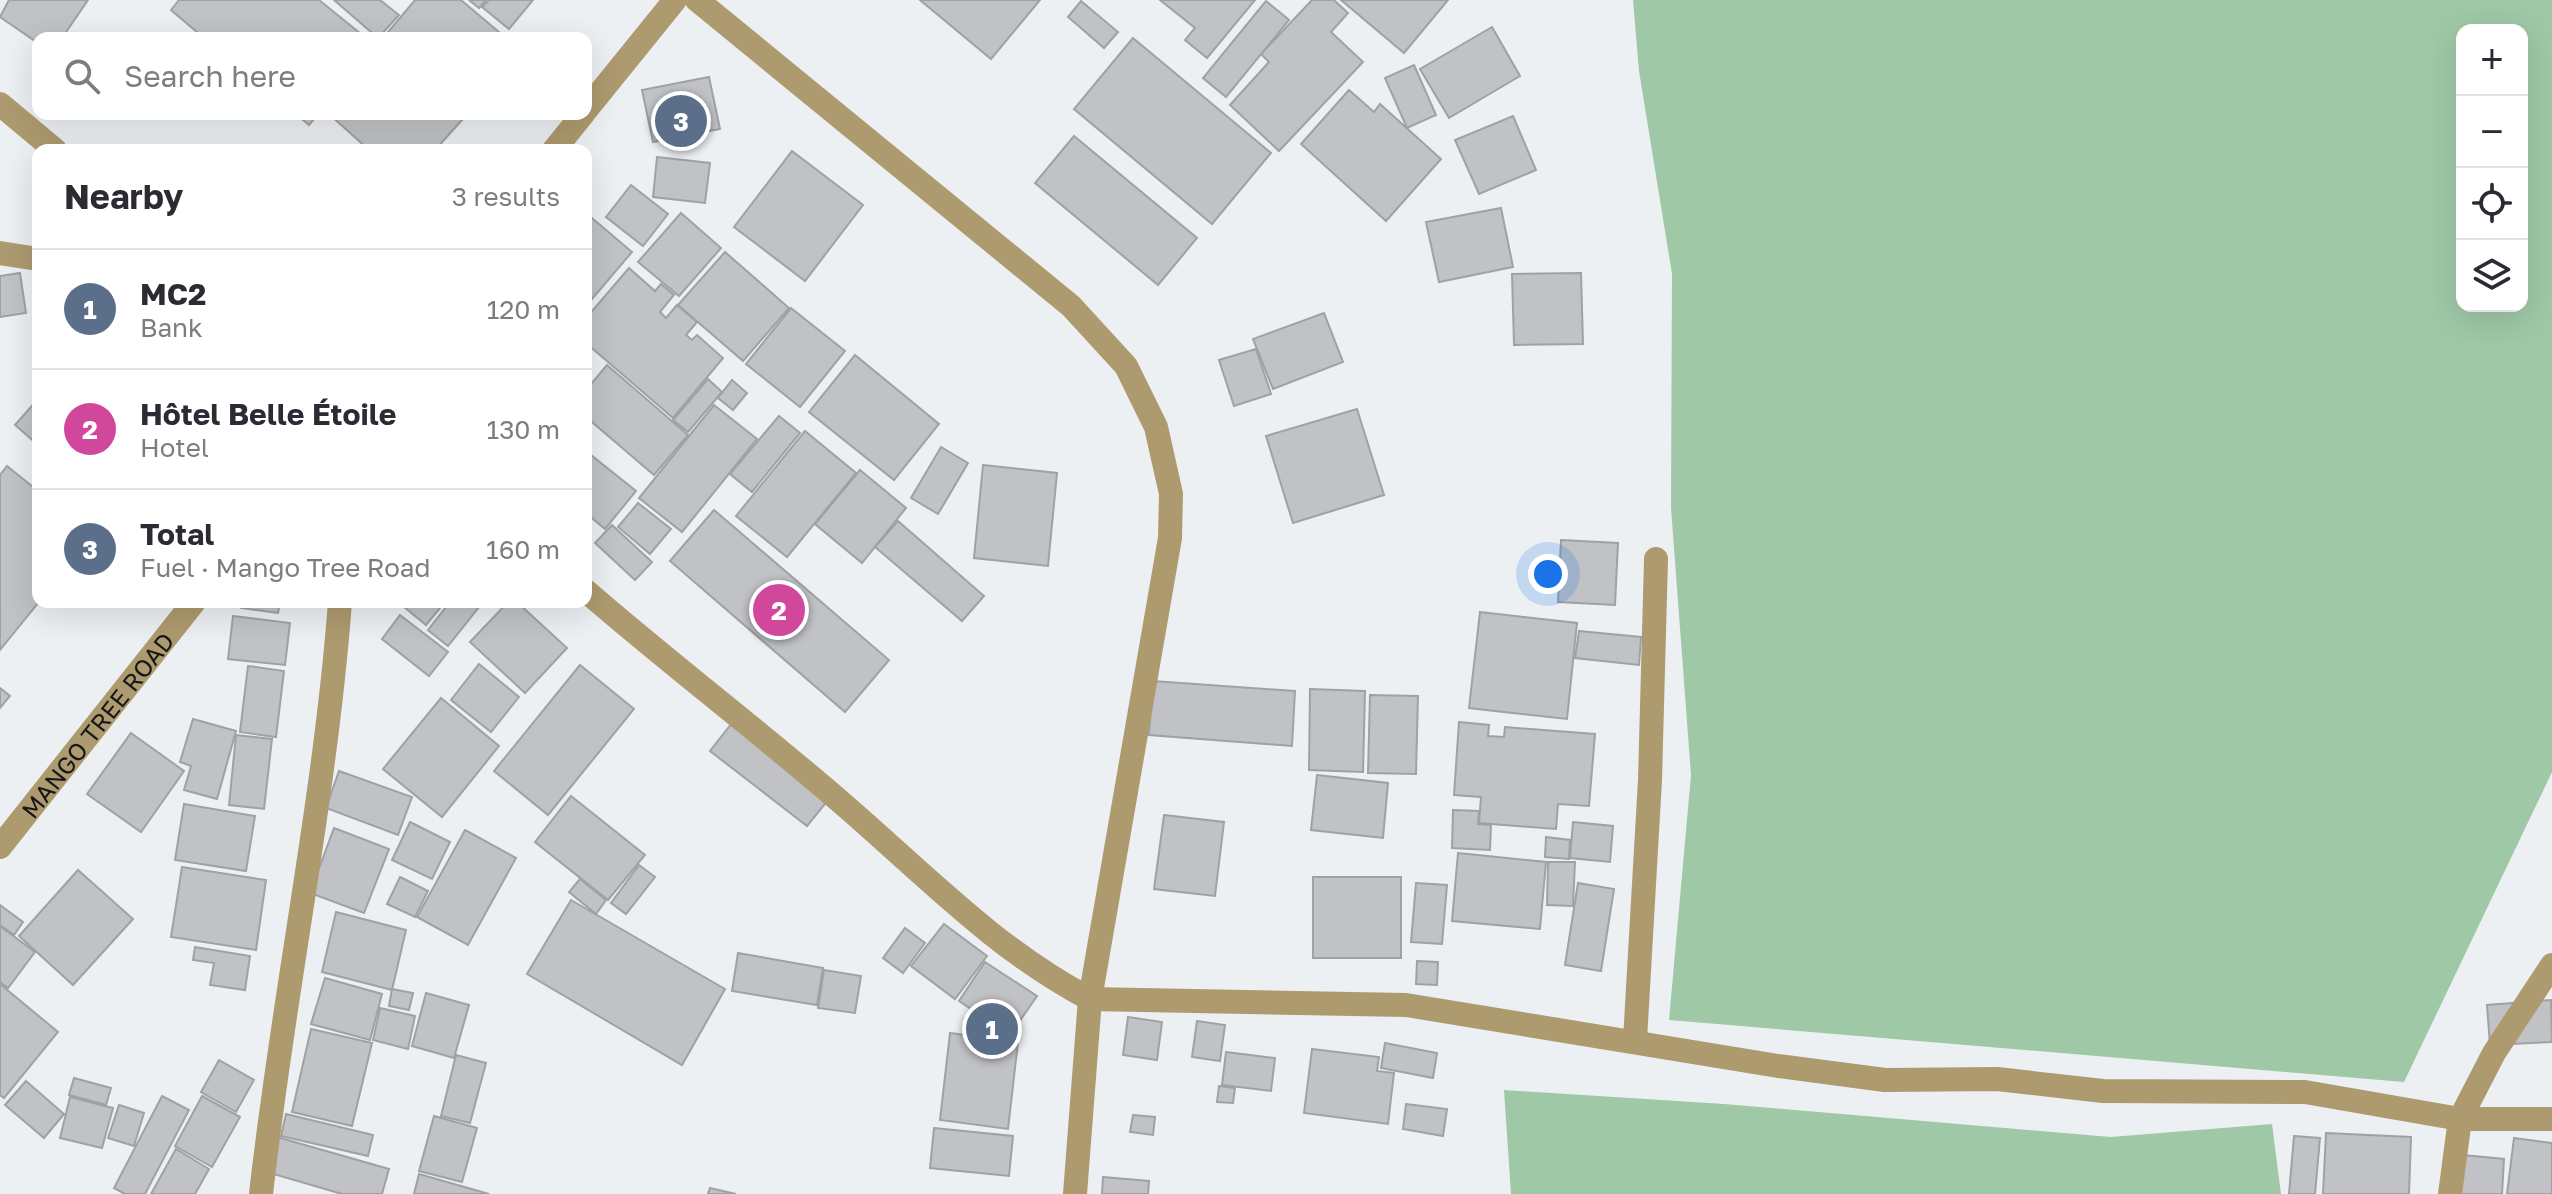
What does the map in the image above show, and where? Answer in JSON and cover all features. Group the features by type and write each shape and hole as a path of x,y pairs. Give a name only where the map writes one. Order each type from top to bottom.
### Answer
{"street":[{"path":"592,102 675,0"},
{"path":"697,0 1071,306 1126,366 1156,427 1171,494 1170,538 1090,999 1075,1194"},
{"path":"0,104 48,144"},
{"path":"559,144 578,120"},
{"path":"0,253 32,258"},
{"path":"1635,1040 1650,780 1656,559"},
{"path":"592,596 840,801 1002,943 1057,982 1090,999 1406,1005 1635,1040 1778,1066 1885,1080 1997,1079 2103,1091 2305,1092 2460,1119 2552,1119"},
{"name":"MANGO TREE ROAD","path":"0,847 189,608"},
{"path":"261,1194 275,1076 333,691 340,608"},
{"path":"2450,1194 2460,1119 2494,1053 2552,965"}],"green space":[{"path":"1633,0 2552,0 2552,772 2404,1082 1669,1020 1691,775 1671,508 1672,274 1639,71"},
{"path":"1504,1090 1724,1104 2111,1137 2272,1124 2281,1194 1511,1194"}],"building":[{"path":"9,0 88,0 66,32 32,32 32,39 0,17"},
{"path":"179,0 319,0 359,32 197,32 171,10"},
{"path":"334,0 380,0 399,15 383,32 371,32"},
{"path":"415,0 461,0 499,32 388,32"},
{"path":"469,0 486,0 479,8"},
{"path":"489,0 533,0 509,29 482,7"},
{"path":"920,0 1040,0 991,59"},
{"path":"1160,0 1255,0 1207,58 1185,40 1195,28"},
{"path":"1312,0 1334,0 1348,13 1331,32 1363,62 1279,151 1230,105 1269,62 1261,54"},
{"path":"1341,0 1448,0 1404,53"},
{"path":"1081,1 1118,32 1104,48 1068,17"},
{"path":"1266,1 1289,20 1226,97 1203,78"},
{"path":"1492,27 1520,76 1449,118 1420,69"},
{"path":"1133,38 1271,153 1212,224 1074,109"},
{"path":"1414,65 1436,115 1407,128 1385,78"},
{"path":"709,77 720,129 653,142 642,90"},
{"path":"1349,90 1374,112 1380,104 1441,159 1386,221 1301,144"},
{"path":"1513,116 1536,170 1479,194 1455,140"},
{"path":"336,120 462,120 440,144 362,144"},
{"path":"1074,136 1197,238 1158,285 1035,183"},
{"path":"792,151 863,205 805,281 734,227"},
{"path":"657,157 710,163 705,203 653,197"},
{"path":"631,185 668,214 643,246 606,217"},
{"path":"1501,208 1513,267 1439,282 1426,222"},
{"path":"681,213 721,248 679,296 638,262"},
{"path":"592,218 632,252 592,299"},
{"path":"725,252 789,308 743,361 678,305"},
{"path":"629,268 655,291 661,284 674,295 660,312 666,318 677,305 697,322 686,335 692,340 697,335 723,358 673,418 592,348 592,311"},
{"path":"20,273 26,313 0,317 0,276"},
{"path":"1581,273 1583,344 1514,345 1512,274"},
{"path":"791,308 845,351 800,407 746,364"},
{"path":"1324,313 1343,362 1273,389 1253,339"},
{"path":"1256,349 1271,394 1234,406 1219,360"},
{"path":"855,355 939,424 894,480 809,412"},
{"path":"607,365 688,435 654,475 592,422 592,383"},
{"path":"708,379 722,392 688,432 673,420"},
{"path":"732,380 747,393 733,410 718,398"},
{"path":"714,405 757,439 682,532 639,498"},
{"path":"32,406 32,440 15,425"},
{"path":"1357,409 1384,495 1293,523 1266,436"},
{"path":"779,416 800,433 752,492 730,474"},
{"path":"805,431 856,473 787,557 736,516"},
{"path":"941,447 968,463 938,514 911,498"},
{"path":"592,456 636,491 605,529 592,518"},
{"path":"983,465 1057,473 1048,566 974,558"},
{"path":"7,466 32,486 34,608 0,650 0,475"},
{"path":"860,470 906,508 862,563 815,524"},
{"path":"638,503 671,529 650,554 618,527"},
{"path":"714,510 889,660 845,712 670,561"},
{"path":"898,521 984,596 962,621 875,547"},
{"path":"612,525 652,562 635,580 595,543"},
{"path":"1561,540 1618,543 1615,605 1558,602"},
{"path":"241,608 279,608 278,613"},
{"path":"405,608 440,608 426,625"},
{"path":"445,608 478,608 448,646 428,630"},
{"path":"502,608 524,608 567,648 525,693 470,642"},
{"path":"1480,612 1577,623 1567,719 1469,708"},
{"path":"400,615 448,652 429,676 382,639"},
{"path":"233,616 290,623 285,665 228,659"},
{"path":"1579,631 1641,637 1639,665 1575,658"},
{"path":"479,664 519,697 491,732 451,700"},
{"path":"580,665 634,709 548,815 494,771"},
{"path":"248,666 284,671 276,737 240,732"},
{"path":"1153,681 1295,691 1292,746 1149,735"},
{"path":"0,688 10,696 0,708"},
{"path":"1310,689 1365,691 1363,772 1309,770"},
{"path":"1370,695 1418,696 1416,774 1368,773"},
{"path":"441,698 499,746 442,817 383,769"},
{"path":"193,719 236,731 217,799 184,790 191,766 180,762"},
{"path":"1459,722 1489,725 1488,736 1504,737 1505,727 1595,734 1589,806 1558,804 1556,829 1479,823 1481,797 1454,795"},
{"path":"732,723 829,799 807,826 710,751"},
{"path":"131,733 184,771 141,832 87,794"},
{"path":"236,735 272,739 264,809 229,805"},
{"path":"339,771 412,797 398,835 326,808"},
{"path":"1317,775 1388,783 1383,838 1311,830"},
{"path":"571,796 645,855 608,900 535,842"},
{"path":"184,804 255,816 246,871 175,860"},
{"path":"1453,810 1479,811 1478,824 1491,825 1490,850 1452,848"},
{"path":"1164,815 1224,822 1215,896 1154,889"},
{"path":"410,822 450,842 432,879 392,860"},
{"path":"1573,822 1613,826 1610,862 1570,858"},
{"path":"334,828 389,849 364,913 310,893"},
{"path":"465,830 516,858 468,945 417,917"},
{"path":"1546,837 1570,840 1569,859 1545,857"},
{"path":"1458,853 1546,862 1540,929 1452,921"},
{"path":"1548,862 1575,862 1573,906 1547,905"},
{"path":"639,865 655,877 626,914 611,903"},
{"path":"182,867 266,880 256,950 171,937"},
{"path":"78,870 133,919 73,985 19,936"},
{"path":"400,877 428,891 415,917 387,904"},
{"path":"1313,877 1401,877 1401,958 1313,958"},
{"path":"580,879 606,900 596,914 569,892"},
{"path":"1416,883 1447,885 1442,944 1411,942"},
{"path":"1578,883 1614,889 1601,971 1565,965"},
{"path":"571,900 725,989 682,1065 527,974"},
{"path":"0,905 23,922 14,935 0,925"},
{"path":"336,912 406,930 392,990 322,972"},
{"path":"944,924 987,956 955,999 911,966"},
{"path":"0,926 35,952 8,988 0,982"},
{"path":"905,928 925,943 903,973 883,958"},
{"path":"195,947 250,956 245,990 210,985 214,963 193,960"},
{"path":"738,953 823,968 817,1005 732,991"},
{"path":"1417,961 1438,962 1437,985 1416,984"},
{"path":"985,962 1037,996 1010,1035 959,1001"},
{"path":"824,970 861,976 855,1013 818,1008"},
{"path":"325,978 382,994 370,1040 311,1024"},
{"path":"0,984 58,1032 4,1098 0,1095"},
{"path":"392,989 413,993 409,1010 389,1006"},
{"path":"426,993 469,1005 454,1058 412,1046"},
{"path":"2551,1000 2552,1042 2490,1045 2487,1005"},
{"path":"380,1008 415,1016 408,1049 373,1040"},
{"path":"1128,1017 1162,1022 1157,1060 1123,1055"},
{"path":"1197,1021 1225,1025 1220,1061 1192,1057"},
{"path":"311,1029 372,1043 352,1126 292,1112"},
{"path":"950,1033 1018,1042 1008,1129 940,1120"},
{"path":"1385,1043 1437,1053 1433,1078 1381,1068"},
{"path":"1312,1049 1379,1057 1377,1071 1394,1073 1388,1124 1304,1113"},
{"path":"1226,1052 1275,1058 1271,1091 1222,1085"},
{"path":"456,1055 486,1063 470,1123 441,1116"},
{"path":"219,1060 254,1080 236,1112 201,1092"},
{"path":"74,1078 111,1088 106,1105 69,1095"},
{"path":"26,1081 64,1114 44,1138 5,1105"},
{"path":"1219,1086 1235,1088 1233,1103 1217,1102"},
{"path":"162,1096 189,1110 145,1194 125,1194 114,1188"},
{"path":"202,1096 240,1117 212,1167 175,1146"},
{"path":"70,1097 113,1108 102,1148 60,1138"},
{"path":"1406,1104 1447,1109 1443,1136 1403,1129"},
{"path":"119,1105 144,1113 134,1146 108,1138"},
{"path":"286,1114 373,1135 368,1156 281,1136"},
{"path":"1133,1115 1155,1117 1153,1135 1130,1132"},
{"path":"434,1116 477,1128 462,1182 419,1171"},
{"path":"934,1128 1013,1136 1009,1176 930,1168"},
{"path":"263,1133 389,1169 382,1194 342,1194 253,1168"},
{"path":"2326,1133 2411,1137 2409,1194 2323,1194"},
{"path":"2294,1136 2320,1138 2315,1194 2289,1194"},
{"path":"2514,1138 2552,1143 2552,1194 2507,1194"},
{"path":"176,1149 209,1169 195,1194 151,1194"},
{"path":"2463,1155 2504,1159 2502,1194 2459,1194"},
{"path":"419,1174 489,1194 414,1194"},
{"path":"1103,1177 1149,1181 1148,1194 1102,1194"},
{"path":"710,1188 736,1194 708,1194"}],"place":[{"name":"Total","path":"681,121"},
{"name":"Hôtel Belle Étoile","path":"779,610"},
{"name":"MC2","path":"992,1029"}]}
